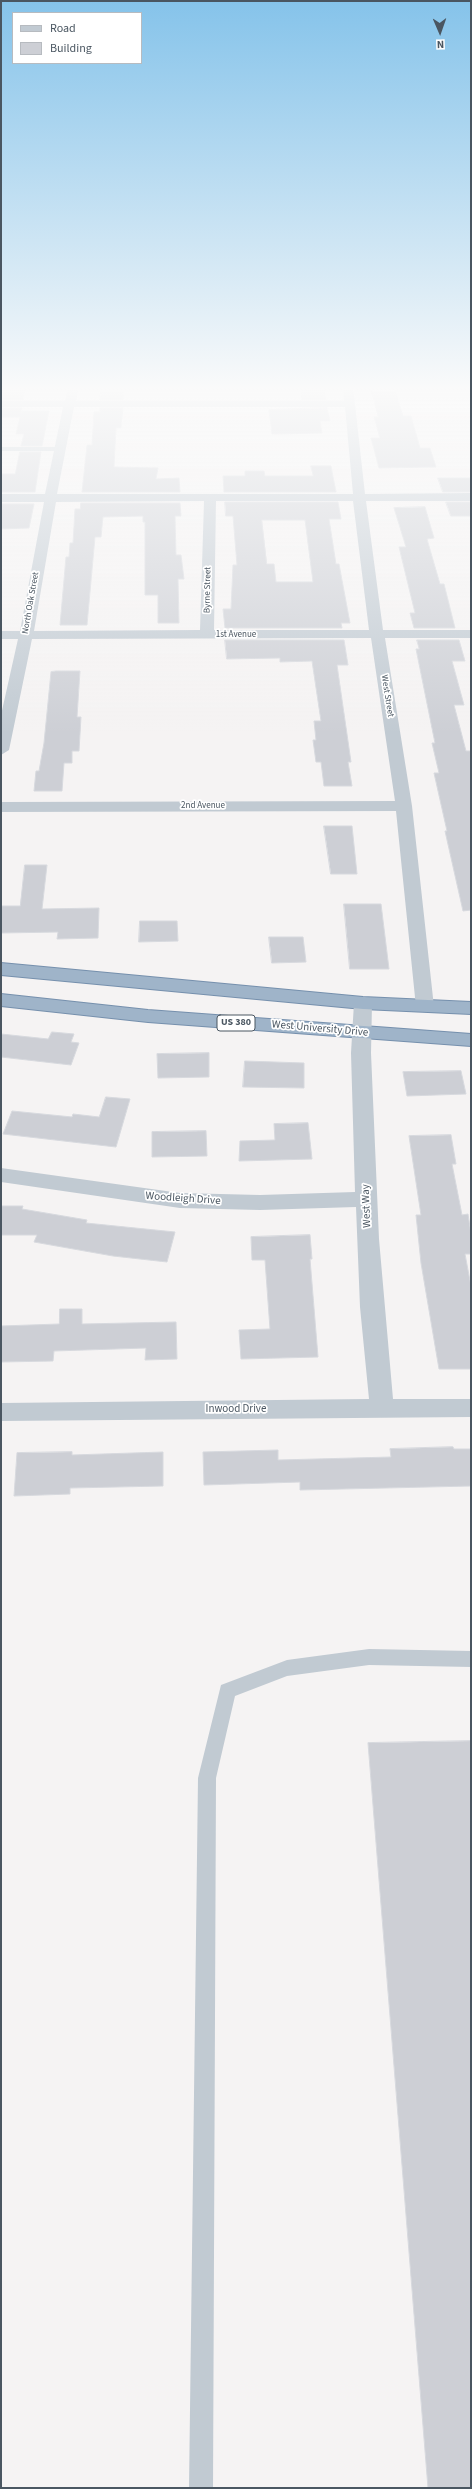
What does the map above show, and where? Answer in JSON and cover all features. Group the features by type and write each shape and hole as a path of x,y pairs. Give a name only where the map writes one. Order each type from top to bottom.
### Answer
{"highway":[{"path":"1,969 363,1003 471,1008"},
{"name":"West University Drive","path":"1,1000 148,1016 360,1033 471,1040"}],"street":[{"name":"North Oak Street","path":"1,750 26,635 49,502"},
{"name":"Byrne Street","path":"207,635 210,502"},
{"name":"West Street","path":"360,502 377,635 404,806 426,1007"},
{"name":"1st Avenue","path":"1,635 471,634"},
{"name":"2nd Avenue","path":"1,807 404,806"},
{"name":"West Way","path":"363,1003 360,1033 366,1199 373,1337 382,1409"},
{"name":"Woodleigh Drive","path":"1,1175 154,1198 188,1201 244,1202 366,1199"},
{"name":"Inwood Drive","path":"1,1412 471,1408"}],"lane":[{"path":"201,2488 207,1778 227,1691 294,1667 369,1657 471,1659"}],"building":[{"path":"225,502 338,502 341,519 329,519 336,564 339,564 350,623 341,623 342,628 225,628 223,609 231,609 233,565 237,565 233,516 226,516","holes":["262,520 305,520 313,582 276,582 274,564 267,564"]},
{"path":"446,502 471,502 471,516 451,516"},
{"path":"81,503 180,503 181,516 175,516 176,555 181,555 184,579 178,579 179,623 158,623 158,595 145,595 145,522 143,522 143,516 103,517 101,537 95,537 87,625 60,625 66,557 69,557 70,543 73,543 75,509 80,509"},
{"path":"1,504 34,504 29,528 1,529"},
{"path":"425,507 434,538 427,539 440,584 444,584 455,628 414,628 410,613 415,613 399,547 406,547 394,508"},
{"path":"225,640 344,640 348,665 337,665 351,762 348,762 352,786 324,786 321,762 316,762 313,740 316,740 314,721 321,721 312,661 280,662 280,658 227,659"},
{"path":"417,640 459,640 465,661 452,661 464,705 454,705 466,751 471,751 471,910 463,911 445,831 447,831 434,773 439,773 432,743 435,743 416,649 419,649"},
{"path":"80,671 77,717 81,717 79,751 72,751 72,763 64,763 62,791 34,791 36,771 39,771 44,743 51,672"},
{"path":"324,826 352,826 357,874 331,874"},
{"path":"25,865 47,865 42,909 99,908 98,938 57,939 58,932 1,933 1,906 20,906"},
{"path":"344,904 381,904 389,969 350,969"},
{"path":"140,921 177,921 178,941 139,942"},
{"path":"269,937 303,937 306,962 272,963"},
{"path":"52,1032 74,1034 71,1042 79,1043 71,1065 1,1057 1,1034 48,1039"},
{"path":"209,1053 209,1077 158,1078 157,1054"},
{"path":"245,1061 304,1063 304,1088 243,1087"},
{"path":"461,1071 466,1094 407,1096 403,1072"},
{"path":"106,1097 130,1099 116,1147 3,1134 12,1111 72,1117 73,1114 99,1117"},
{"path":"308,1123 312,1159 239,1161 240,1141 275,1140 274,1124"},
{"path":"206,1131 207,1156 152,1157 152,1132"},
{"path":"451,1135 456,1164 452,1164 462,1215 468,1214 471,1234 471,1254 465,1254 471,1286 471,1369 439,1369 421,1263 416,1215 421,1215 409,1136"},
{"path":"1,1206 23,1206 22,1209 87,1220 86,1223 175,1232 167,1262 113,1256 34,1242 37,1235 1,1235"},
{"path":"310,1235 312,1259 310,1259 318,1357 241,1359 239,1330 270,1329 265,1260 252,1260 251,1237"},
{"path":"60,1309 82,1309 82,1324 176,1322 177,1359 145,1360 146,1348 54,1351 53,1361 1,1362 1,1326 59,1324"},
{"path":"453,1447 454,1449 471,1449 471,1486 300,1490 300,1482 204,1485 203,1452 278,1450 278,1460 391,1457 390,1449"},
{"path":"72,1452 72,1455 163,1452 163,1486 70,1488 70,1494 14,1496 17,1453"},
{"path":"471,1741 471,2488 428,2488 368,1743"}]}
